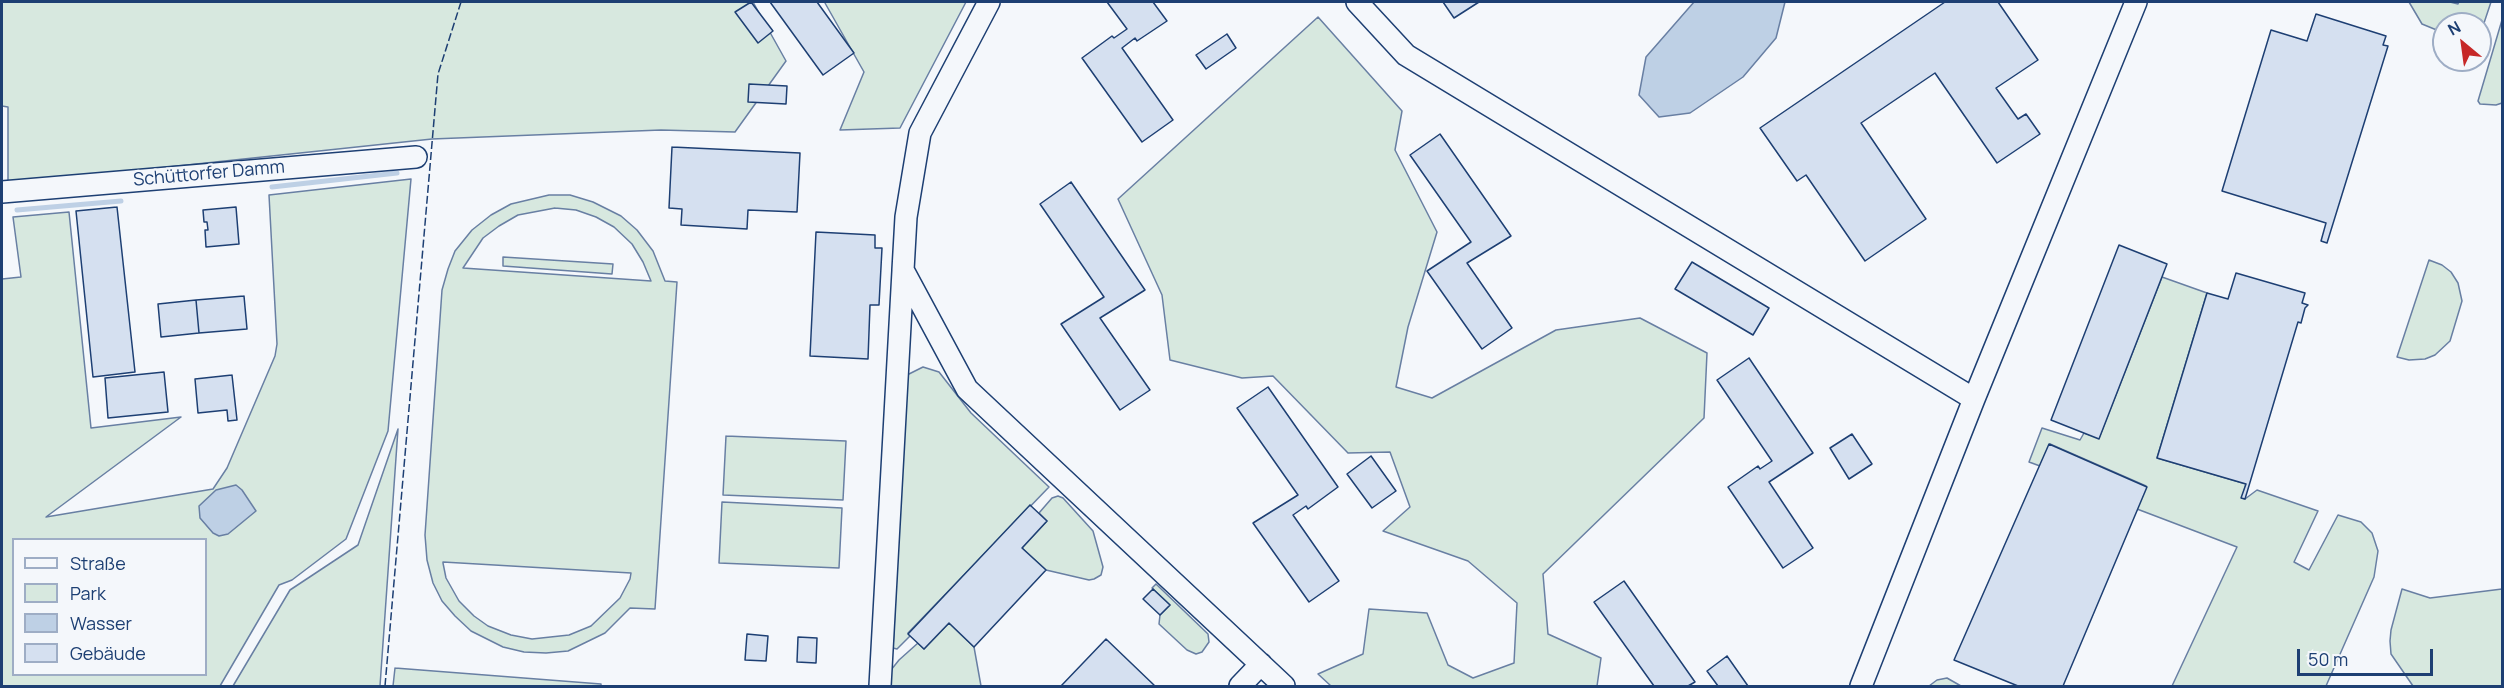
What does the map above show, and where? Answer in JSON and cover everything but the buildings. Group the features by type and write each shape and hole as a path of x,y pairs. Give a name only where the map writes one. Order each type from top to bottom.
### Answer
{"street":[{"path":"880,687 906,217 920,133 989,2"},
{"path":"1358,2 1406,55 1974,399"},
{"path":"1861,687 1974,399 2136,2"},
{"name":"Schüttorfer Damm","path":"2,192 416,157"},
{"path":"903,270 967,389 1284,687"},
{"path":"1240,687 1261,664"}],"green space":[{"path":"2,2 753,2 786,61 735,132 661,130 432,139 8,184 8,107 2,106"},
{"path":"826,2 966,2 900,128 840,130 864,72"},
{"path":"2409,2 2458,4 2459,2 2491,2 2488,12 2432,12 2432,28 2422,24"},
{"path":"1318,17 1402,111 1395,150 1437,232 1408,327 1396,387 1432,398 1556,330 1640,318 1707,353 1704,418 1543,574 1548,634 1601,658 1597,686 1331,686 1318,674 1363,654 1369,609 1427,613 1448,665 1473,678 1514,663 1517,603 1468,561 1383,531 1410,507 1390,452 1348,453 1273,376 1242,378 1170,360 1162,295 1118,199"},
{"path":"2502,20 2502,103 2480,104 2478,101 2487,72 2492,72 2492,54"},
{"path":"411,179 388,431 346,539 292,580 279,585 220,686 2,686 2,279 21,277 13,217 69,212 91,428 181,417 46,517 213,489 227,468 275,356 277,344 269,195"},
{"path":"549,195 570,195 593,202 621,216 637,230 653,251 665,281 677,282 655,609 630,608 605,633 568,651 524,652 503,647 471,631 442,601 433,583 427,560 425,535 442,290 455,251 472,230 491,215 511,204","holes":["555,208 576,210 614,227 632,244 651,281 463,268 483,238 499,226 518,215","443,562 631,573 620,598 591,626 569,635 532,639 511,635 488,626 459,601 446,578"]},
{"path":"503,257 613,264 612,274 503,266"},
{"path":"2429,260 2442,265 2451,272 2458,283 2462,301 2450,341 2435,355 2425,359 2409,360 2397,357"},
{"path":"2162,277 2207,293 2157,458 2246,484 2242,498 2245,499 2257,490 2318,511 2294,562 2309,570 2338,515 2361,522 2372,533 2378,551 2374,577 2326,686 2172,686 2237,547 2137,509 2146,486 2050,444 2040,466 2029,462 2042,428 2080,440 2084,433 2099,438"},
{"path":"923,367 939,372 971,413 1049,487 908,633 910,636 897,649 893,648 907,375"},
{"path":"398,429 380,686 233,686 290,590 358,545"},
{"path":"726,436 846,441 843,500 723,495"},
{"path":"1058,496 1063,498 1093,531 1103,567 1101,575 1094,579 1089,580 1046,570 1022,548 1047,521 1039,513 1052,498"},
{"path":"722,502 842,508 839,568 719,563"},
{"path":"1156,584 1208,634 1209,642 1202,652 1196,654 1187,650 1159,624 1160,615 1170,605 1152,588"},
{"path":"2402,589 2430,598 2502,589 2502,686 2413,686 2391,654 2391,630"},
{"path":"949,623 974,647 981,686 890,686 891,670 899,660 918,643 924,649"},
{"path":"395,668 601,684 601,686 393,686"},
{"path":"1947,678 1961,686 1929,686 1937,680"}],"water":[{"path":"1694,2 1785,2 1776,38 1743,77 1690,113 1659,117 1639,95 1646,57"},
{"path":"236,485 256,511 228,534 219,536 213,533 200,518 199,506 216,490"}],"waterway":[{"path":"272,187 397,173"},
{"path":"17,210 121,201"}],"fence":[{"path":"385,686 438,74 461,2"}]}
